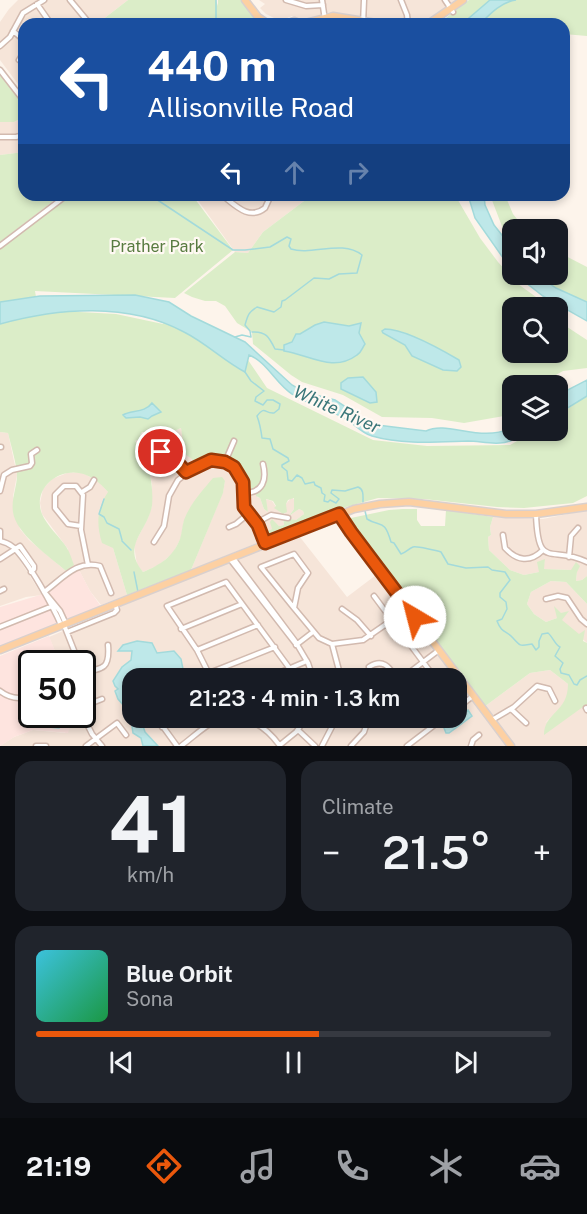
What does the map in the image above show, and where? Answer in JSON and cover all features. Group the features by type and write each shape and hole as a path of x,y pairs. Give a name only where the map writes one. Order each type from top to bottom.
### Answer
{"main road":[{"path":"245,0 262,18"},
{"path":"443,18 463,0"},
{"path":"438,18 469,0"},
{"path":"254,11 263,18"},
{"path":"64,627 265,543 339,514 369,506 402,502 536,514 587,506"},
{"path":"499,512 587,506"},
{"path":"339,514 511,746"},
{"path":"0,652 116,607 133,598"}],"street":[{"path":"20,18 23,13 44,0"},
{"path":"70,0 85,18"},
{"path":"286,0 310,7 323,3 325,18"},
{"path":"362,18 364,0"},
{"path":"401,0 407,18"},
{"path":"445,0 452,10"},
{"path":"37,4 47,18"},
{"path":"0,46 18,22"},
{"path":"13,31 18,35"},
{"path":"0,70 18,93"},
{"path":"0,136 18,136"},
{"path":"0,246 59,201"},
{"path":"230,201 243,211 251,213 264,210 268,201"},
{"path":"225,462 234,441"},
{"path":"0,491 4,475 12,470 30,466 31,454 36,450"},
{"path":"156,450 172,458 186,472"},
{"path":"154,542 164,526 171,491 178,480 186,472 206,461 216,460 234,467 241,475 244,507 256,523 265,543"},
{"path":"244,493 255,492 262,486 266,476 263,464"},
{"path":"82,492 90,487 94,480"},
{"path":"81,526 66,522 55,510 53,503 55,494 64,486 74,485 82,492 84,499 81,526 88,565"},
{"path":"229,527 248,514"},
{"path":"536,514 538,541 543,550 552,555 587,562"},
{"path":"256,523 271,515 288,518"},
{"path":"569,557 571,536 578,528"},
{"path":"0,531 0,541 14,549 53,605 74,650"},
{"path":"503,535 505,548 519,559 532,559 543,550"},
{"path":"0,559 14,549"},
{"path":"294,608 298,586 308,573 294,554 261,567 313,632 323,641 332,644 359,641 371,636 392,620"},
{"path":"231,558 296,645 309,668"},
{"path":"45,593 73,570 88,565 100,566 111,592"},
{"path":"206,668 197,650 167,606 226,582 289,668"},
{"path":"374,596 428,668"},
{"path":"546,599 556,596 566,597 587,624"},
{"path":"182,629 242,604"},
{"path":"0,627 53,605"},
{"path":"342,609 357,620 371,636"},
{"path":"197,650 258,625"},
{"path":"296,645 313,632"},
{"path":"332,644 338,668"},
{"path":"96,670 104,666 108,658 108,645"},
{"path":"228,668 275,647"},
{"path":"414,668 439,650"},
{"path":"292,668 307,661"},
{"path":"369,667 375,663 384,663 389,668"},
{"path":"492,720 511,709 532,688 539,686 550,690 555,701"},
{"path":"0,691 18,698"},
{"path":"467,700 474,695"},
{"path":"96,701 102,699"},
{"path":"511,709 526,723"},
{"path":"163,728 179,746 214,722 229,718 247,720 270,733 280,746 298,730 315,746"},
{"path":"86,746 117,723 126,735"},
{"path":"89,728 102,746"},
{"path":"322,746 331,728"},
{"path":"351,746 363,734 365,728"},
{"path":"407,746 431,728"},
{"path":"471,746 473,740 479,735"},
{"path":"36,746 46,746"}],"shaded area":[{"path":"18,0 128,0 105,18 18,18 18,84 0,60 0,22"},
{"path":"259,0 457,0 430,18 370,18 329,12 312,18 292,16 274,18 260,8 265,4"},
{"path":"18,120 18,153 0,155 0,122"},
{"path":"198,201 304,201 263,232 248,253 235,252"},
{"path":"181,428 190,456 196,462 205,458 223,456 230,458 243,475 246,488 257,493 264,509 268,512 265,499 272,501 275,508 285,514 285,505 292,497 295,501 294,509 289,516 299,509 304,514 296,520 283,519 284,525 279,526 275,523 272,529 264,532 266,539 191,570 223,492 225,481 184,521 181,538 173,553 159,565 143,572 137,565 134,545 152,506 152,484 148,466 144,462 143,451 147,450 141,448 135,441 142,433 169,433"},
{"path":"0,432 8,433 17,475 13,496 20,529 29,540 66,571 68,549 42,514 40,503 43,489 52,479 67,473 81,472 99,482 108,492 113,548 127,595 101,605 90,591 79,570 50,592 17,548 0,538"},
{"path":"587,510 587,576 582,580 576,581 577,572 571,570 543,569 545,560 539,572 524,575 510,570 489,550 488,537 491,535 490,527 493,517 543,519"},
{"path":"296,532 347,597 380,572 450,668 122,668 122,728 467,728 467,691 507,746 0,746 14,737 33,730 65,733 69,728 96,728 96,650 54,650 49,637"},
{"path":"0,544 14,551 42,595 26,597 0,606"},
{"path":"79,570 102,608 0,650 0,607 50,592"},
{"path":"551,581 566,582 587,604 587,643 561,620 557,618 546,622 534,614 527,604 531,592"},
{"path":"49,636 55,650 18,650 18,728 70,728 68,733 33,730 14,737 0,746 0,656"},
{"path":"550,670 568,684 568,697 563,706 545,723 587,695 587,746 513,746 484,707 530,673"}],"green space":[{"path":"128,0 216,0 218,6 218,0 244,0 260,18 105,18"},
{"path":"469,0 490,0 469,18 446,18"},
{"path":"587,0 587,36 570,35 570,18 487,18 511,1"},
{"path":"0,74 18,98 18,120 0,122"},
{"path":"18,153 18,201 53,201 0,242 0,155"},
{"name":"Prather Park","path":"63,201 196,201 233,250 175,298 35,291 36,297 0,302 0,248"},
{"path":"304,201 458,201 480,238 502,266 502,285 519,285 536,297 502,297 502,363 568,363 568,328 587,340 587,368 563,371 556,375 502,375 502,416 464,423 432,418 382,417 343,395 302,382 253,344 252,332 237,323 225,306 216,301 205,301 184,293 235,252 248,253 263,232"},
{"path":"492,201 508,201 517,219 502,219 502,226"},
{"path":"568,257 587,267 587,302 552,285 568,285"},
{"path":"61,311 116,314 163,324 165,320 246,357 267,388 373,440 427,446 510,445 517,441 568,441 568,409 587,395 587,496 573,503 524,508 424,499 378,498 346,507 267,538 264,532 272,529 270,522 272,519 279,526 284,525 283,518 296,520 304,514 299,509 289,516 294,509 294,498 288,500 287,512 283,514 274,508 276,506 273,501 266,499 268,512 256,493 247,491 240,471 231,460 217,458 196,462 185,454 181,428 169,433 142,432 140,435 142,438 135,441 141,448 148,450 143,451 152,487 152,506 137,539 134,554 143,572 160,563 174,551 180,539 184,520 197,498 213,478 222,477 225,481 223,493 191,570 127,595 113,548 102,543 99,516 108,492 95,480 80,473 68,473 49,482 42,493 40,507 42,514 67,548 74,565 66,571 27,537 15,520 13,502 17,475 16,464 8,433 0,432 0,323"},
{"path":"417,509 417,520 421,526 445,526 446,510 493,517 490,527 491,535 488,537 489,550 510,570 524,575 539,572 537,562 545,559 544,569 571,570 576,562 580,566 576,581 587,576 587,604 566,582 551,581 531,592 527,604 534,614 546,622 557,618 554,606 561,613 569,611 562,620 579,634 585,630 583,641 587,643 587,704 544,735 548,721 564,701 568,684 550,670 530,673 484,707 467,684 467,668 455,668 358,539 350,523 351,518 389,510"}],"water":[{"path":"490,0 516,0 501,6 487,18 469,18"},
{"path":"470,201 485,201 494,225 502,235 502,256 475,218"},
{"path":"529,285 552,285 587,302 587,321 568,310 568,297 543,296"},
{"name":"White River","path":"135,295 169,302 191,316 245,342 292,385 304,392 335,400 354,416 369,424 426,431 444,428 477,433 502,432 502,441 511,441 492,443 396,441 368,435 346,419 286,390 255,358 249,355 245,372 192,336 162,322 140,316 116,312 69,312 45,314 0,324 0,302 40,296"},
{"path":"324,322 349,326 361,323 359,333 365,344 360,353 339,363 330,363 284,351 284,345 292,342 296,334"},
{"path":"385,329 402,332 433,346 459,360 461,367 457,371 443,370 412,356 405,345 383,333"},
{"path":"363,377 376,392 377,402 370,403 341,389 341,383 348,378"},
{"path":"587,380 587,396 568,408 568,390"},
{"path":"152,403 161,412 148,419 126,418 123,415 142,410"},
{"path":"137,641 152,643 157,653 174,651 181,659 183,668 122,668 122,704 118,699 115,691 118,689 113,681 122,667 131,660 132,651 118,651 123,645"},
{"path":"467,711 472,716 467,720"},
{"path":"132,728 144,728 158,746 143,746 141,738 133,733"},
{"path":"444,728 456,728 449,733 446,733"}],"waterway":[{"path":"216,0 216,18"},
{"path":"159,201 233,250 270,247 287,237 291,239 289,246 291,249 299,251 345,248 362,255 357,273 339,274 329,279 314,278 282,301 281,307 274,312 257,307 249,314 245,325 251,337 242,335 235,337"},
{"path":"252,332 264,334 275,349 284,350"},
{"path":"245,372 251,381 264,391 256,397 255,401 263,405 267,400 273,400 280,404 279,409 274,413 264,410 257,416 262,438 270,439 273,449 288,458 289,461 282,465 287,471 288,480 292,481 297,475 305,484 314,482 325,495 324,501 330,500 336,503 339,499 331,493 332,490 345,491 358,487 362,491 363,502"},
{"path":"104,499 99,514 107,523 119,529 122,540"},
{"path":"365,511 367,519 384,527 391,542 401,554 413,547 423,548 441,552 448,564 466,568 488,567 505,572 510,580 500,593 500,597 506,602 507,609 502,619 497,621 501,628 519,644 532,644 536,650 542,634 548,633 560,647 555,656 563,663 561,673 569,675 577,685 587,676"},
{"path":"122,541 131,550"},
{"path":"134,572 138,592"}],"route":[{"path":"161,452 176,461 186,472 211,460 219,460 234,467 241,475 243,482 244,507 258,525 265,543 339,514 415,617"}]}
